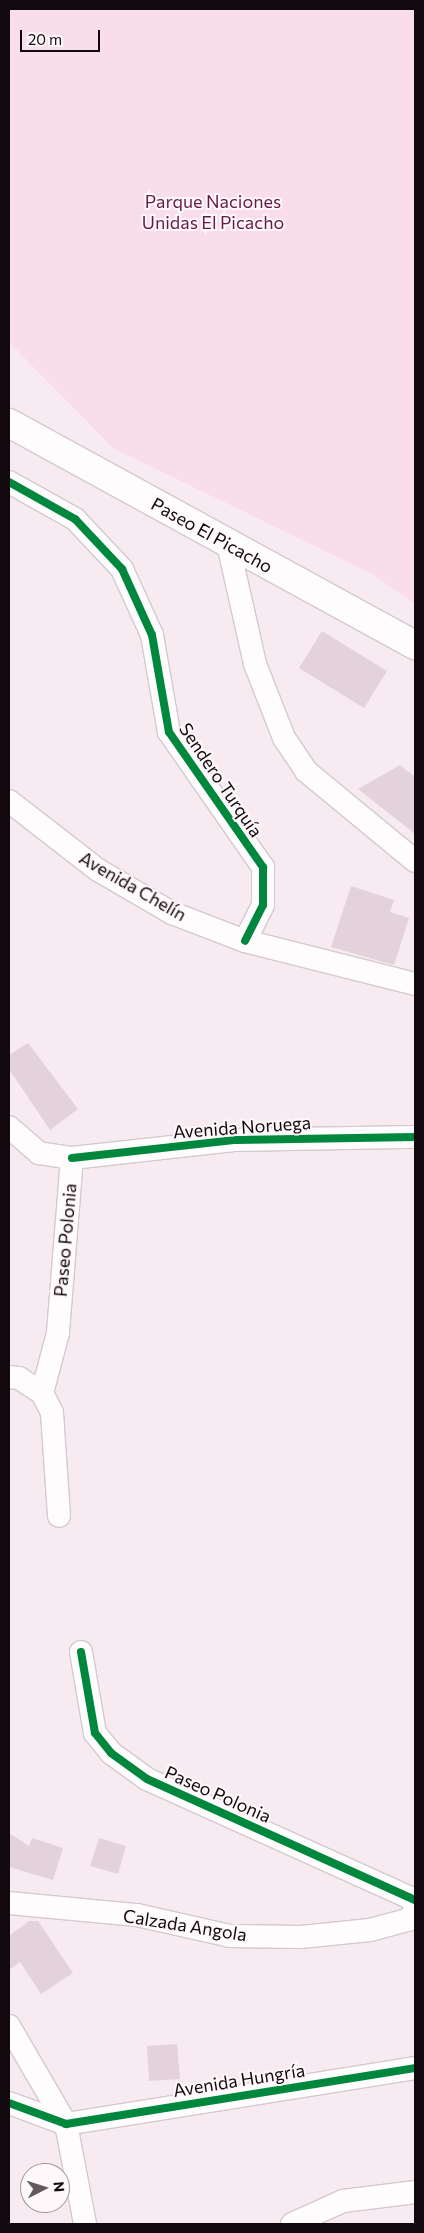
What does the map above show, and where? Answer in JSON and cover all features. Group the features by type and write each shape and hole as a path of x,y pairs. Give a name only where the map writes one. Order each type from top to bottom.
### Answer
{"street":[{"name":"Paseo El Picacho","path":"9,423 415,645"},
{"name":"Sendero Turquía","path":"9,482 75,519 122,569 152,635 169,732 263,867 263,906 245,941"},
{"path":"228,544 255,664 284,738 306,772 415,861"},
{"name":"Avenida Chelín","path":"9,801 98,870 172,913 245,941 415,984"},
{"name":"Paseo Polonia","path":"11,1133 39,1153 72,1158 58,1333 42,1392"},
{"name":"Avenida Noruega","path":"72,1158 236,1140 415,1137"},
{"path":"9,1377 19,1378 42,1392 52,1413 59,1516"},
{"name":"Paseo Polonia","path":"81,1652 95,1733 111,1753 147,1779 415,1900"},
{"name":"Calzada Angola","path":"9,1903 137,1916 230,1936 302,1937 370,1930 408,1920 415,1911"},
{"path":"9,2026 66,2124 85,2224"},
{"name":"Avenida Hungría","path":"66,2124 415,2068"},
{"path":"9,2103 66,2124"},
{"path":"292,2224 343,2201 415,2192"}],"green space":[{"name":"Parque Naciones Unidas El Picacho","path":"9,9 415,9 415,604 372,574 113,448 9,342"}],"building":[{"path":"322,631 387,671 364,708 299,668"},
{"path":"400,765 415,777 415,834 358,789"},
{"path":"351,886 394,900 390,912 409,918 394,965 331,947"},
{"path":"28,1043 78,1109 50,1130 9,1069 9,1055"},
{"path":"9,1833 29,1846 32,1838 63,1848 53,1880 9,1867"},
{"path":"99,1838 126,1846 118,1874 90,1866"},
{"path":"29,1921 38,1921 73,1973 41,1994 20,1962 9,1970 9,1936"},
{"path":"177,2044 180,2079 149,2081 147,2046"}],"cycle path":[{"path":"9,482 75,519 122,569 152,635 169,732 263,867 263,905 245,941"},
{"path":"72,1158 236,1140 415,1137"},
{"path":"81,1652 95,1733 111,1753 147,1779 415,1900"},
{"path":"9,2103 66,2124 415,2068"}]}
